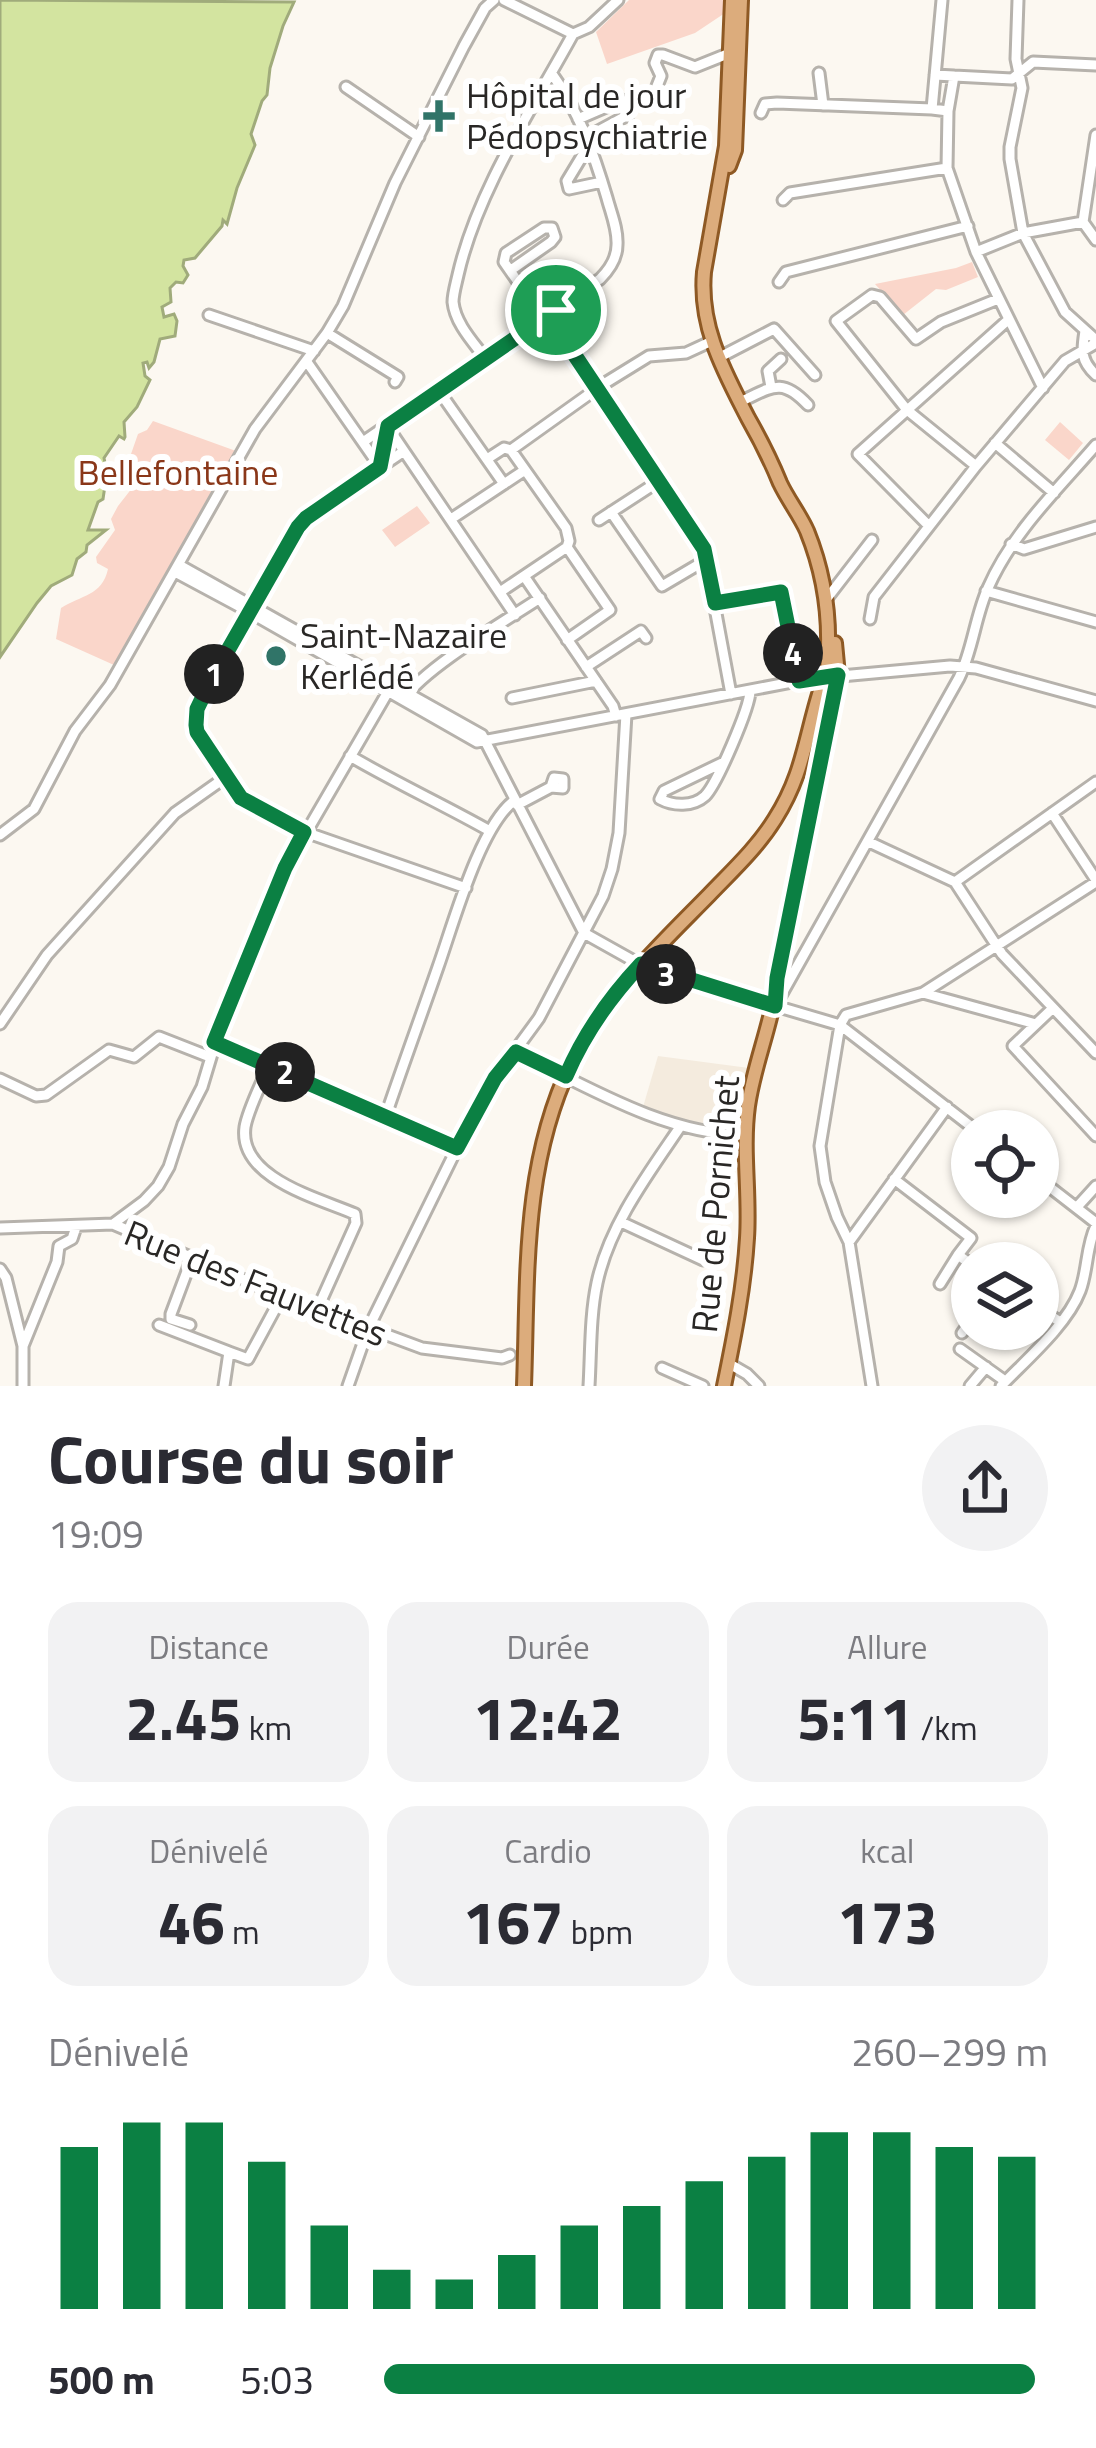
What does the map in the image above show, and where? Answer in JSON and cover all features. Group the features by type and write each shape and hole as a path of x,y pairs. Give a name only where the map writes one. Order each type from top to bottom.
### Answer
{"main road":[{"path":"736,0 725,159 702,292 706,324 735,393 805,526 821,577 832,676"},
{"path":"524,1386 532,1196 544,1137 566,1076 608,1003 742,862 774,821 795,781 821,688 832,676 828,597 808,527 720,357 710,320 708,288 727,171 735,150 736,0"},
{"name":"Rue de Pornichet","path":"724,1386 745,1275 746,1135 752,1090 775,1006 832,676"}],"street":[{"path":"0,835 34,809 75,730 110,685 255,429 343,306 395,183 485,8 494,0"},
{"path":"504,0 574,34"},
{"path":"484,358 458,320 453,300 471,232 574,34 589,27 618,0"},
{"path":"932,109 942,0"},
{"path":"870,619 874,597 976,466 1065,362 1096,341 1065,312 1023,233 1010,146 1022,88 1016,58 1018,0"},
{"path":"625,108 655,91 661,76 655,63 658,55 695,67 730,52"},
{"path":"935,75 1012,80 1033,62 1096,65"},
{"path":"363,442 600,279 616,253 616,228 588,140 552,74"},
{"path":"818,74 823,105"},
{"path":"954,76 947,168 976,253 1043,388"},
{"path":"346,87 418,137"},
{"path":"578,119 622,100 628,116 588,140 567,182 569,189 602,182"},
{"path":"761,112 765,104 948,111"},
{"path":"1082,222 1092,192 1096,135"},
{"path":"783,200 790,193 947,168"},
{"path":"976,253 1023,233 1082,222"},
{"path":"1082,222 1096,240"},
{"path":"779,282 786,272 968,226"},
{"path":"511,270 551,242 555,237 552,228 544,228 506,253 504,262 544,319"},
{"path":"976,466 907,410 836,321 872,295 880,297 916,339 941,322 998,298"},
{"path":"556,310 568,330 572,351 704,549 731,694"},
{"path":"209,315 311,356 380,467"},
{"path":"929,526 858,454 1008,320"},
{"path":"720,357 775,328 815,375"},
{"path":"1085,331 1081,354 1096,374"},
{"path":"327,333 398,377 395,382"},
{"path":"511,450 649,356 686,353 712,341"},
{"path":"772,388 768,370 781,359"},
{"path":"742,401 772,388 794,390 808,405"},
{"path":"439,391 504,484"},
{"path":"388,426 514,615"},
{"path":"380,467 388,426"},
{"path":"995,443 1054,493"},
{"path":"775,1006 966,665 986,591 1012,544 1096,445"},
{"path":"487,459 504,448 511,450 566,528 569,541 567,548 500,592"},
{"path":"404,451 306,518 293,535 197,709 197,732 241,798 304,832 466,888"},
{"path":"451,519 525,470"},
{"path":"599,520 659,481"},
{"path":"611,512 662,586 706,560"},
{"path":"1012,544 1024,549 1096,527"},
{"path":"828,597 872,540"},
{"path":"567,548 610,610 567,640"},
{"path":"177,568 405,697 482,735 584,933 641,964 840,1025 951,1110"},
{"path":"348,1386 368,1330 457,1148 495,1078 539,1018 613,869 620,820 621,715 524,575"},
{"path":"777,576 799,681"},
{"path":"986,591 1096,622"},
{"path":"715,603 781,592"},
{"path":"405,697 438,667 540,598"},
{"path":"586,667 641,631 646,638"},
{"path":"485,742 799,681 966,665 1096,701"},
{"path":"512,698 596,681"},
{"path":"112,1224 144,1201 170,1167 183,1124 202,1087 214,1042 285,868 390,688"},
{"path":"722,763 664,791 660,799 672,805 696,802 708,792 722,763 749,702 750,691"},
{"path":"350,756 490,832"},
{"path":"0,1024 47,956 176,813 226,777"},
{"path":"955,882 1096,782"},
{"path":"386,1115 490,832 506,807 551,787"},
{"path":"872,1386 849,1242 825,1182 820,1146 840,1025 845,1015 923,992 1096,881 1052,813"},
{"path":"869,842 955,882 997,947 1096,1053"},
{"path":"923,992 1036,1024"},
{"path":"1053,1008 1012,1046 1096,1136"},
{"path":"0,1078 46,1096 110,1049 134,1057 159,1037 210,1057"},
{"path":"214,1042 457,1148"},
{"path":"516,1052 680,1126 746,1135"},
{"path":"269,1066 245,1127 255,1163 273,1178 355,1214 356,1222 317,1310"},
{"path":"849,1242 947,1107"},
{"path":"589,1386 596,1286 603,1261 621,1222 680,1126"},
{"path":"894,1179 971,1238 968,1242"},
{"path":"1077,1208 1096,1186"},
{"path":"963,1350 1003,1384 1073,1307 1096,1224 1059,1194"},
{"path":"621,1222 703,1259"},
{"name":"Rue des Fauvettes","path":"0,1228 112,1224 317,1310 422,1348 502,1358 510,1355"},
{"path":"23,1346 59,1246 72,1239 76,1227"},
{"path":"190,1325 173,1320 171,1314 192,1258"},
{"path":"940,1283 951,1266"},
{"path":"0,1269 23,1346 23,1386"},
{"path":"159,1325 248,1359 282,1296"},
{"path":"224,1386 229,1352"},
{"path":"728,1364 759,1386"},
{"path":"970,1386 986,1367"},
{"path":"662,1368 703,1386"}],"shaded area":[{"path":"0,0 294,2 251,134 255,145 227,224 223,220 195,258 184,260 188,275 170,288 171,302 162,307 164,317 174,314 175,336 160,339 149,368 143,363 150,380 124,422 124,439 119,436 104,458 103,499 88,530 106,530 87,545 72,575 51,586 0,657"},
{"path":"658,1056 749,1068 739,1127 680,1121 643,1107"}],"green space":[{"path":"629,0 725,0 725,13 695,33 607,64 596,32"},
{"path":"972,262 978,277 946,290 936,289 903,315 875,284 956,268"},
{"name":"Bellefontaine","path":"153,421 236,451 114,665 56,639 61,608 96,590 105,578 108,569 96,557 115,530 111,519 118,506 136,483 132,470 122,465 138,434"},
{"path":"1060,422 1083,443 1069,460 1045,440"},
{"path":"417,506 430,523 395,547 382,530"}],"place":[{"name":"Hôpital de jour Pédopsychiatrie","path":"439,116"},
{"name":"Saint-Nazaire Kerlédé","path":"276,656"}],"route":[{"path":"556,310 568,330 572,351 704,549 715,603 781,592 799,681 838,675 775,1006 641,964 608,1003 566,1076 516,1052 495,1078 457,1148 214,1042 304,832 241,798 197,732 197,709 298,527 380,467 388,426 556,310"}]}
